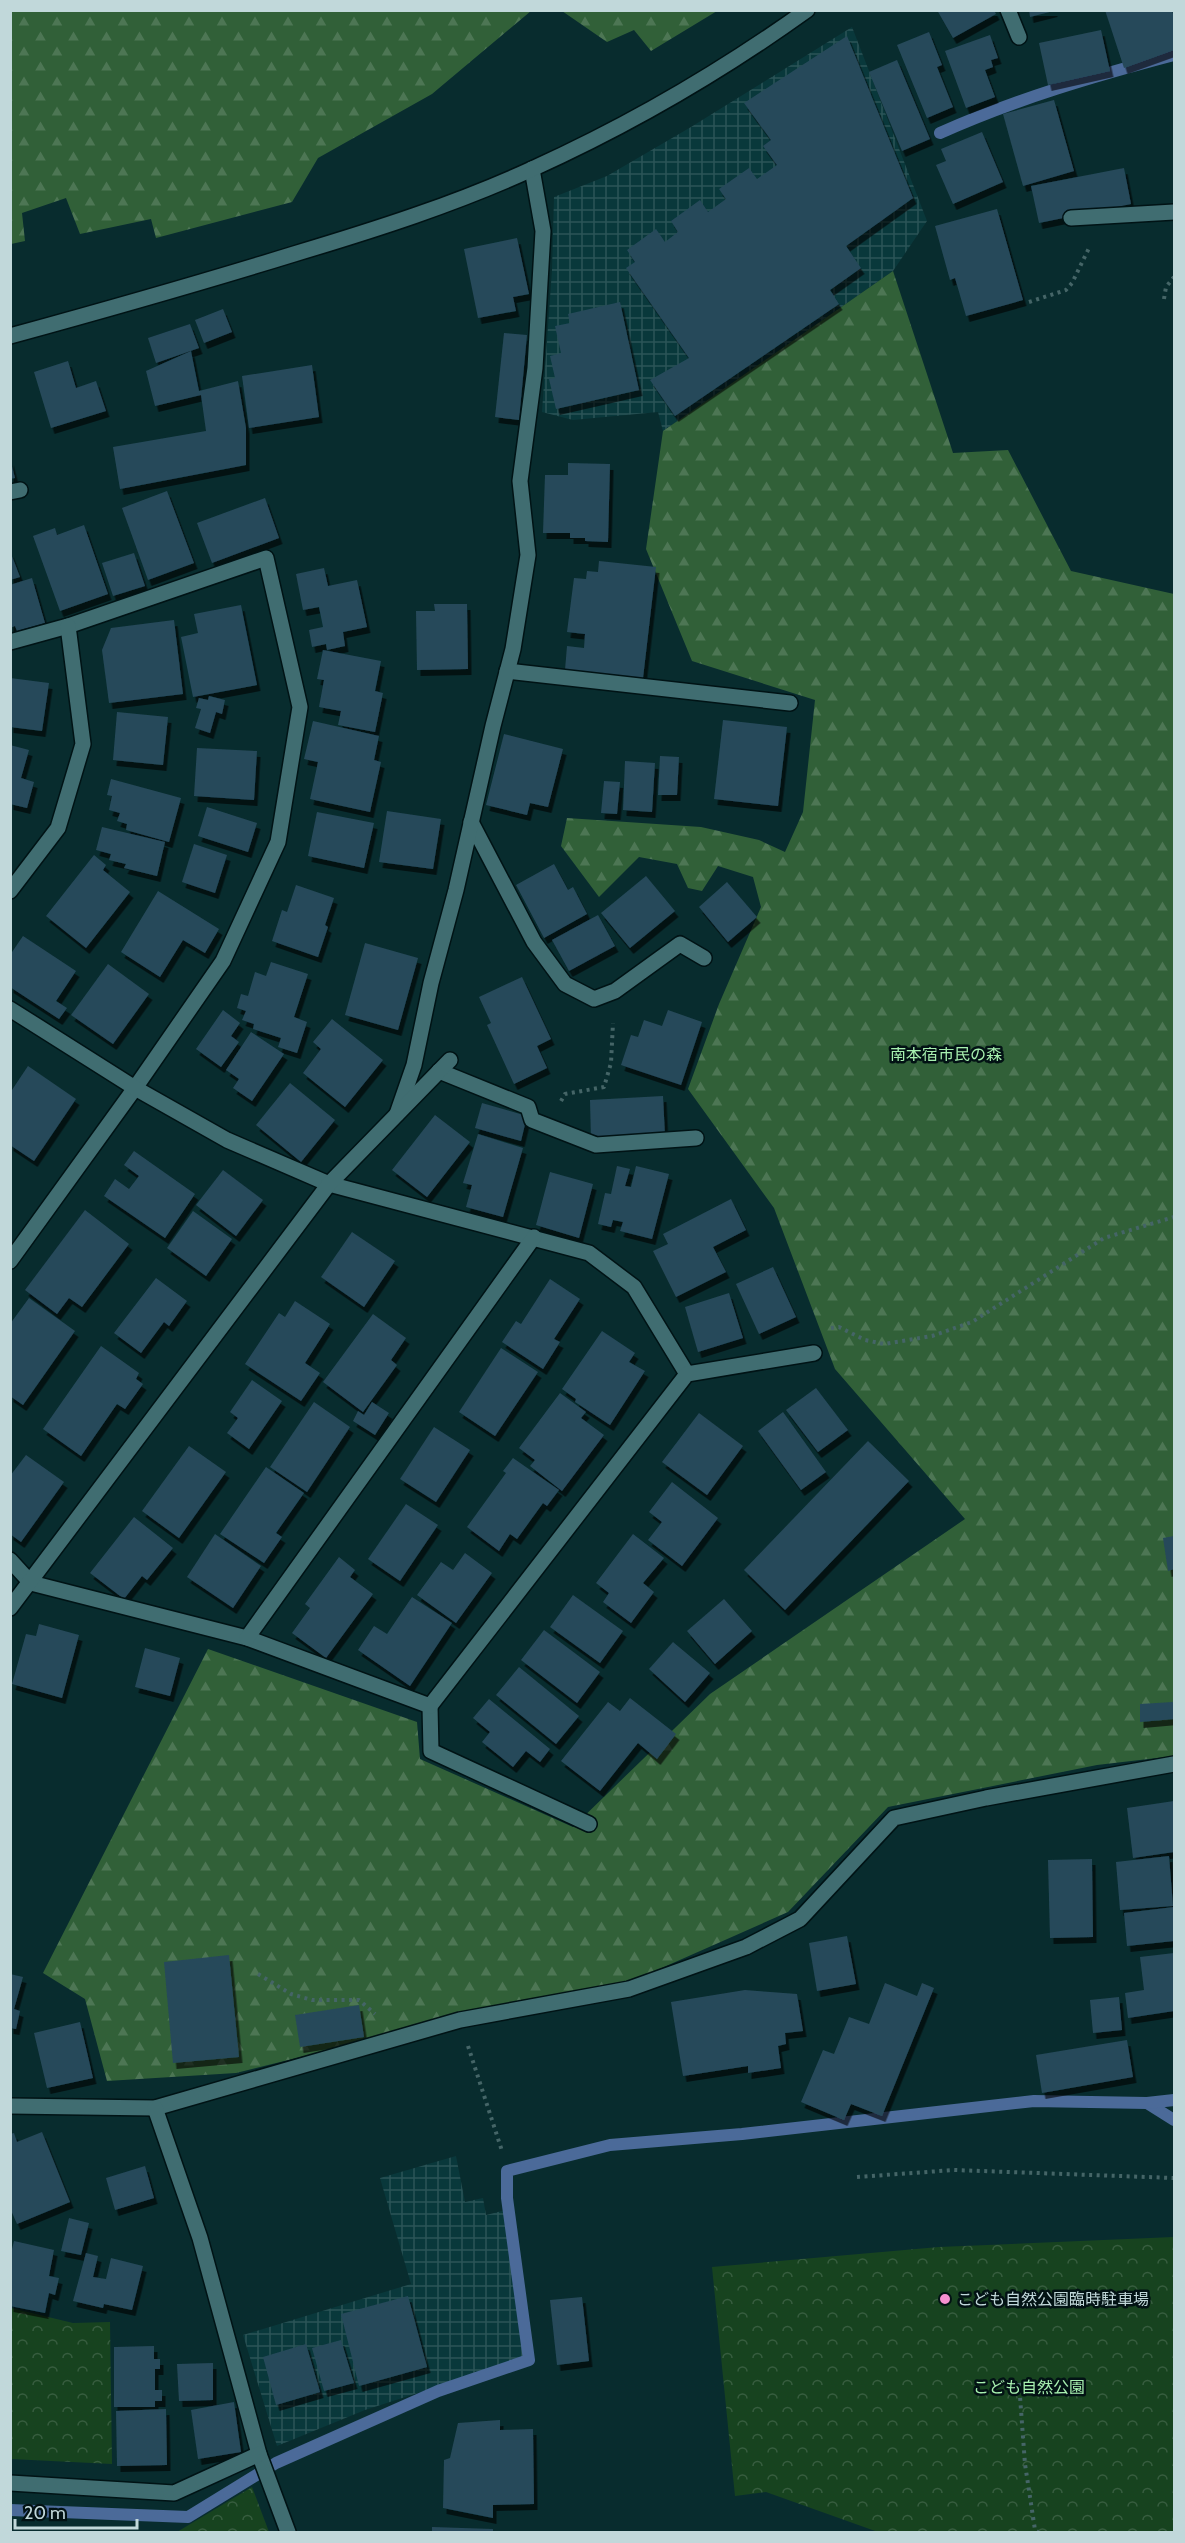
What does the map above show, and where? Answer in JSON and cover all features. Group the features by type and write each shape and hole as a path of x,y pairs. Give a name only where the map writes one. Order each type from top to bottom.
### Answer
{"street":[{"path":"10,336 182,288 386,226 532,169 653,107 764,41 807,10"},
{"path":"1008,10 1019,37"},
{"path":"397,1114 414,1065 513,649 528,555 520,481 535,368 543,231 532,169"},
{"path":"1071,218 1174,212"},
{"path":"10,642 68,626 266,558 300,707 278,842 223,962 10,1261"},
{"path":"10,891 58,828 83,744 68,626"},
{"path":"507,671 790,703"},
{"path":"471,822 534,942 565,984 594,999 615,991 681,944 704,958"},
{"path":"10,1010 135,1088 227,1140 329,1184 589,1253 634,1287 687,1374"},
{"path":"10,1608 329,1184 445,1066 528,1107 532,1120 597,1145 696,1138"},
{"path":"247,1638 534,1237"},
{"path":"589,1824 431,1751 430,1706 687,1374 814,1353"},
{"path":"10,1560 31,1583 247,1638 430,1706"},
{"path":"10,2106 155,2108 460,2020 629,1989 746,1947 800,1919 894,1818 986,1798 1174,1764"},
{"path":"155,2108 200,2238 259,2454 288,2532"},
{"path":"10,2483 174,2493 259,2454"}],"path":[{"path":"1029,302 1065,290 1072,283 1085,254 1095,239 1091,217"},
{"path":"1164,299 1166,286 1174,277"},
{"path":"548,1126 566,1094 604,1087 611,1063 615,991"},
{"path":"828,1329 839,1327 865,1340 884,1344 932,1336 972,1322 1104,1238 1174,1217"},
{"path":"258,1974 291,1994 312,2000 359,2000 402,2037"},
{"path":"460,2020 502,2151"},
{"path":"857,2177 954,2170 1174,2178"},
{"path":"1019,2383 1025,2464 1035,2530 1038,2532"}],"shaded area":[{"path":"852,27 927,221 893,271 663,431 658,412 573,420 542,412 552,270 554,197 607,176"},
{"path":"456,2156 465,2202 483,2198 486,2215 506,2210 526,2358 365,2410 277,2446 243,2335 411,2284 380,2178"}],"green space":[{"path":"11,10 531,11 432,94 318,158 292,202 156,238 151,219 80,234 66,198 22,213 25,241 11,244"},
{"path":"562,11 717,11 651,51 634,30 607,42"},
{"name":"南本宿市民の森","path":"893,271 953,453 1008,450 1071,571 1174,594 1174,1756 1097,1765 888,1807 788,1912 630,1982 426,2026 236,2073 107,2081 85,1999 43,1973 208,1649 417,1722 420,1759 573,1827 710,1694 965,1519 835,1369 774,1208 688,1089 719,1004 761,907 753,877 718,866 702,891 688,888 677,864 639,857 599,897 561,846 567,818 701,827 759,840 785,852 803,812 815,700 692,661 646,549 663,431"},
{"name":"こども自然公園","path":"1174,2237 1174,2532 878,2532 766,2492 735,2496 712,2267 939,2247"},
{"path":"11,2308 73,2323 110,2322 112,2464 11,2459"},
{"path":"252,2487 269,2532 177,2532"}],"building":[{"path":"937,10 994,10 996,14 953,38"},
{"path":"1029,10 1054,10 1054,11 1030,17"},
{"path":"1105,10 1172,10 1174,50 1124,68"},
{"path":"1101,30 1110,71 1048,85 1039,43"},
{"path":"929,32 942,65 937,67 953,107 927,118 897,45"},
{"path":"990,35 998,58 991,60 993,67 985,70 995,97 966,108 945,51"},
{"path":"847,36 913,198 846,246 861,268 830,290 839,304 675,416 650,380 689,358 626,268 635,262 627,250 656,229 665,242 678,232 671,221 700,200 708,212 726,199 719,189 749,168 757,179 777,165 763,146 771,140 744,103"},
{"path":"897,60 930,139 902,151 869,72"},
{"path":"1054,100 1074,171 1023,186 1003,114"},
{"path":"982,132 1003,182 953,204 936,165 946,161 941,149"},
{"path":"1124,168 1131,204 1039,223 1031,186"},
{"path":"997,209 1023,300 966,316 955,278 950,280 935,226"},
{"path":"517,238 529,294 513,297 516,311 478,318 464,249"},
{"path":"620,302 639,390 556,409 549,379 555,378 550,356 561,353 555,326 570,323 568,314"},
{"path":"223,309 232,332 204,343 195,320"},
{"path":"190,324 199,348 156,363 148,338"},
{"path":"504,333 527,335 519,420 495,417"},
{"path":"191,351 199,391 238,381 246,428 246,465 120,489 113,447 206,431 201,395 155,406 146,371"},
{"path":"68,361 76,388 96,381 106,411 51,428 34,372"},
{"path":"312,365 319,417 249,428 242,376"},
{"path":"10,459 15,478 10,479"},
{"path":"568,463 610,464 608,542 570,538 570,533 543,533 545,475 568,475"},
{"path":"167,491 194,563 148,580 122,508"},
{"path":"265,498 279,538 212,563 197,523"},
{"path":"84,525 108,594 60,611 33,536 55,528 57,535"},
{"path":"10,551 20,577 10,580"},
{"path":"134,553 145,586 113,596 102,563"},
{"path":"599,561 656,567 643,678 565,670 567,646 584,648 585,634 567,632 574,578 586,579 587,571 598,572"},
{"path":"324,568 328,586 357,580 367,627 343,632 345,646 327,650 326,644 312,647 309,630 323,627 319,607 303,610 296,574"},
{"path":"32,578 45,623 17,631 15,626 10,628 10,585"},
{"path":"434,604 467,604 468,669 417,670 416,611 435,611"},
{"path":"241,605 257,685 193,697 181,637 198,633 194,614"},
{"path":"174,620 183,694 109,703 102,650 111,628"},
{"path":"323,650 381,661 375,691 383,693 375,732 338,725 341,711 319,707 324,680 317,679"},
{"path":"10,678 49,683 42,731 10,727"},
{"path":"209,696 225,700 222,714 216,712 210,733 195,728 201,709 196,708 199,698 208,700"},
{"path":"117,712 168,717 163,765 113,760"},
{"path":"723,720 787,727 778,806 714,799"},
{"path":"313,721 379,736 374,760 381,762 370,812 310,799 318,762 304,759"},
{"path":"504,734 563,749 548,807 530,803 527,815 486,805"},
{"path":"10,745 29,750 21,778 34,782 27,808 10,804"},
{"path":"197,748 257,751 254,800 194,796"},
{"path":"660,756 679,757 677,795 658,795"},
{"path":"625,761 655,763 652,812 623,810"},
{"path":"111,779 181,798 169,842 126,830 127,824 117,821 120,813 109,810 112,796 107,795"},
{"path":"604,781 620,782 617,814 601,813"},
{"path":"207,807 257,823 248,852 198,836"},
{"path":"387,811 441,819 433,869 379,862"},
{"path":"317,812 374,823 364,868 308,856"},
{"path":"102,827 165,842 157,876 124,868 126,864 109,860 111,854 96,850"},
{"path":"194,844 227,855 215,893 182,882"},
{"path":"94,855 106,865 103,870 130,892 86,948 46,916"},
{"path":"554,864 568,890 573,887 587,914 544,938 516,885"},
{"path":"646,876 675,911 630,948 601,913"},
{"path":"727,882 757,917 728,942 699,907"},
{"path":"296,885 334,898 318,957 272,941 282,910 287,912"},
{"path":"158,891 219,929 205,953 183,940 160,977 121,952"},
{"path":"598,915 615,946 569,971 552,940"},
{"path":"23,936 76,971 56,1001 67,1008 59,1019 10,987 10,955"},
{"path":"365,943 418,958 398,1030 345,1015"},
{"path":"271,962 308,974 294,1017 307,1022 297,1053 278,1047 281,1038 253,1029 254,1024 242,1020 246,1011 237,1008 241,994 248,996 255,972 266,976"},
{"path":"108,964 149,994 113,1044 71,1015"},
{"path":"522,977 551,1039 537,1046 547,1068 514,1084 487,1025 491,1023 479,997"},
{"path":"223,1010 240,1023 231,1036 239,1042 221,1067 196,1049"},
{"path":"668,1010 702,1022 681,1085 621,1065 631,1035 638,1037 644,1020 662,1026"},
{"path":"332,1019 383,1060 345,1107 303,1073 321,1049 313,1042"},
{"path":"251,1032 284,1054 252,1101 233,1088 239,1079 226,1070"},
{"path":"28,1066 76,1099 34,1161 10,1145 10,1093"},
{"path":"290,1083 335,1120 301,1162 256,1125"},
{"path":"663,1096 665,1136 591,1140 590,1100"},
{"path":"482,1103 527,1116 521,1141 475,1128"},
{"path":"435,1115 470,1142 427,1197 392,1170"},
{"path":"478,1134 523,1148 503,1217 466,1207 472,1185 463,1183"},
{"path":"134,1151 195,1194 165,1238 104,1196 115,1179 129,1189 139,1176 124,1165"},
{"path":"617,1166 630,1169 625,1186 631,1187 636,1166 669,1174 652,1239 620,1231 623,1222 613,1220 611,1227 598,1224 605,1193 611,1194"},
{"path":"223,1170 263,1200 236,1236 196,1205"},
{"path":"550,1172 593,1184 579,1238 536,1225"},
{"path":"731,1199 746,1230 713,1247 726,1272 676,1297 653,1251 668,1244 663,1234"},
{"path":"85,1210 129,1244 82,1307 69,1298 57,1314 25,1290"},
{"path":"193,1211 232,1239 206,1276 167,1248"},
{"path":"352,1232 395,1261 364,1307 321,1277"},
{"path":"773,1267 796,1317 759,1334 736,1284"},
{"path":"156,1278 187,1301 169,1326 164,1322 141,1353 114,1333"},
{"path":"550,1279 580,1299 554,1339 560,1342 543,1369 502,1342 516,1321 521,1324"},
{"path":"729,1293 743,1338 698,1352 685,1307"},
{"path":"29,1298 75,1331 23,1405 10,1396 10,1324"},
{"path":"295,1301 330,1324 305,1363 320,1373 301,1401 245,1364 279,1313 285,1317"},
{"path":"373,1314 406,1338 391,1360 397,1365 363,1412 323,1382"},
{"path":"602,1331 635,1353 629,1362 645,1371 610,1425 575,1402 576,1399 562,1389"},
{"path":"101,1346 139,1373 136,1379 143,1384 125,1409 117,1404 81,1456 43,1429"},
{"path":"501,1348 538,1372 495,1436 459,1412"},
{"path":"252,1380 282,1401 249,1449 227,1433 238,1418 230,1412"},
{"path":"816,1388 848,1430 818,1452 786,1410"},
{"path":"560,1393 586,1412 581,1418 604,1435 562,1491 530,1466 535,1460 519,1448"},
{"path":"314,1402 350,1427 307,1492 270,1467"},
{"path":"372,1402 389,1413 375,1435 353,1421 358,1411 364,1415"},
{"path":"783,1412 826,1472 801,1490 758,1431"},
{"path":"699,1413 743,1446 707,1495 662,1462"},
{"path":"434,1427 470,1450 436,1502 400,1479"},
{"path":"868,1441 909,1481 785,1610 744,1570"},
{"path":"189,1446 226,1472 179,1538 142,1511"},
{"path":"26,1455 64,1482 21,1542 10,1534 10,1476"},
{"path":"513,1458 559,1490 547,1506 543,1503 517,1539 510,1534 499,1551 467,1527 506,1473 503,1471"},
{"path":"266,1467 304,1493 276,1533 282,1537 264,1563 220,1534"},
{"path":"672,1482 718,1518 682,1566 648,1540 662,1522 649,1512"},
{"path":"406,1504 438,1525 400,1581 368,1559"},
{"path":"134,1517 173,1548 147,1580 142,1576 124,1599 90,1573"},
{"path":"215,1534 261,1566 233,1608 187,1577"},
{"path":"633,1534 664,1558 643,1583 654,1592 631,1623 603,1602 609,1593 596,1583"},
{"path":"1174,1536 1174,1569 1168,1571 1163,1538"},
{"path":"465,1553 492,1573 456,1623 417,1595 441,1562 453,1570"},
{"path":"339,1557 355,1570 350,1577 373,1594 326,1658 292,1633 310,1608 305,1604"},
{"path":"573,1595 623,1631 600,1663 550,1627"},
{"path":"412,1597 452,1623 410,1686 358,1650 374,1626 387,1634"},
{"path":"724,1599 752,1631 715,1664 687,1631"},
{"path":"39,1624 79,1635 62,1698 12,1684 26,1634 36,1636"},
{"path":"544,1630 600,1672 577,1703 521,1660"},
{"path":"673,1642 710,1673 685,1702 649,1669"},
{"path":"145,1648 180,1658 170,1696 135,1687"},
{"path":"519,1667 579,1716 556,1744 496,1695"},
{"path":"630,1698 676,1734 657,1759 638,1743 600,1791 561,1761 608,1702 620,1711"},
{"path":"489,1699 550,1749 540,1762 526,1751 513,1767 482,1742 490,1732 473,1718"},
{"path":"1173,1702 1174,1719 1140,1722 1140,1704"},
{"path":"1174,1801 1174,1852 1133,1858 1127,1808"},
{"path":"1169,1856 1173,1906 1120,1910 1116,1862"},
{"path":"1092,1859 1093,1937 1050,1938 1048,1860"},
{"path":"1174,1907 1174,1941 1127,1946 1124,1913"},
{"path":"847,1936 856,1984 817,1991 809,1943"},
{"path":"1174,1953 1174,2011 1128,2018 1125,1993 1144,1990 1140,1957"},
{"path":"229,1955 239,2057 173,2063 164,1962"},
{"path":"10,1974 23,1977 14,2009 20,2011 16,2029 10,2028"},
{"path":"885,1983 917,1996 922,1983 934,1988 882,2116 851,2104 844,2120 801,2102 823,2050 834,2054 849,2017 869,2024"},
{"path":"745,1990 797,1994 803,2031 785,2033 786,2044 778,2046 781,2068 748,2073 748,2066 683,2076 671,2002"},
{"path":"1119,1997 1122,2030 1093,2033 1090,2000"},
{"path":"359,2005 364,2037 300,2047 295,2015"},
{"path":"80,2022 93,2078 47,2088 34,2033"},
{"path":"1127,2040 1133,2077 1042,2093 1036,2055"},
{"path":"42,2132 70,2202 17,2224 10,2208 10,2134 14,2133 17,2142"},
{"path":"145,2166 154,2198 115,2210 106,2178"},
{"path":"69,2218 89,2223 81,2255 61,2251"},
{"path":"14,2241 54,2250 49,2276 59,2278 55,2295 49,2293 45,2313 10,2306 10,2257"},
{"path":"86,2253 98,2256 93,2277 106,2279 111,2258 143,2266 132,2310 104,2304 103,2308 73,2301"},
{"path":"408,2296 427,2367 359,2386 341,2314"},
{"path":"582,2297 589,2361 557,2365 550,2300"},
{"path":"341,2340 354,2383 324,2391 312,2348"},
{"path":"306,2344 320,2392 276,2405 263,2357"},
{"path":"154,2346 154,2359 160,2359 160,2369 155,2369 155,2390 162,2390 162,2401 155,2401 155,2407 114,2407 114,2347"},
{"path":"213,2363 213,2400 179,2401 177,2364"},
{"path":"234,2402 241,2452 198,2459 191,2410"},
{"path":"166,2409 167,2465 117,2466 116,2411"},
{"path":"500,2420 500,2430 533,2429 534,2504 493,2505 493,2518 443,2508 444,2460 450,2458 458,2423"},
{"path":"432,2527 493,2529 493,2532 432,2532"}],"waterway":[{"path":"940,133 997,109 1056,89 1174,55"},
{"path":"10,2510 188,2517 276,2463 438,2391 529,2360 507,2198 507,2171 610,2145 742,2134 1034,2101 1147,2103 1174,2100"},
{"path":"1147,2103 1174,2120"}],"place":[{"name":"こども自然公園臨時駐車場","path":"945,2299"}]}
